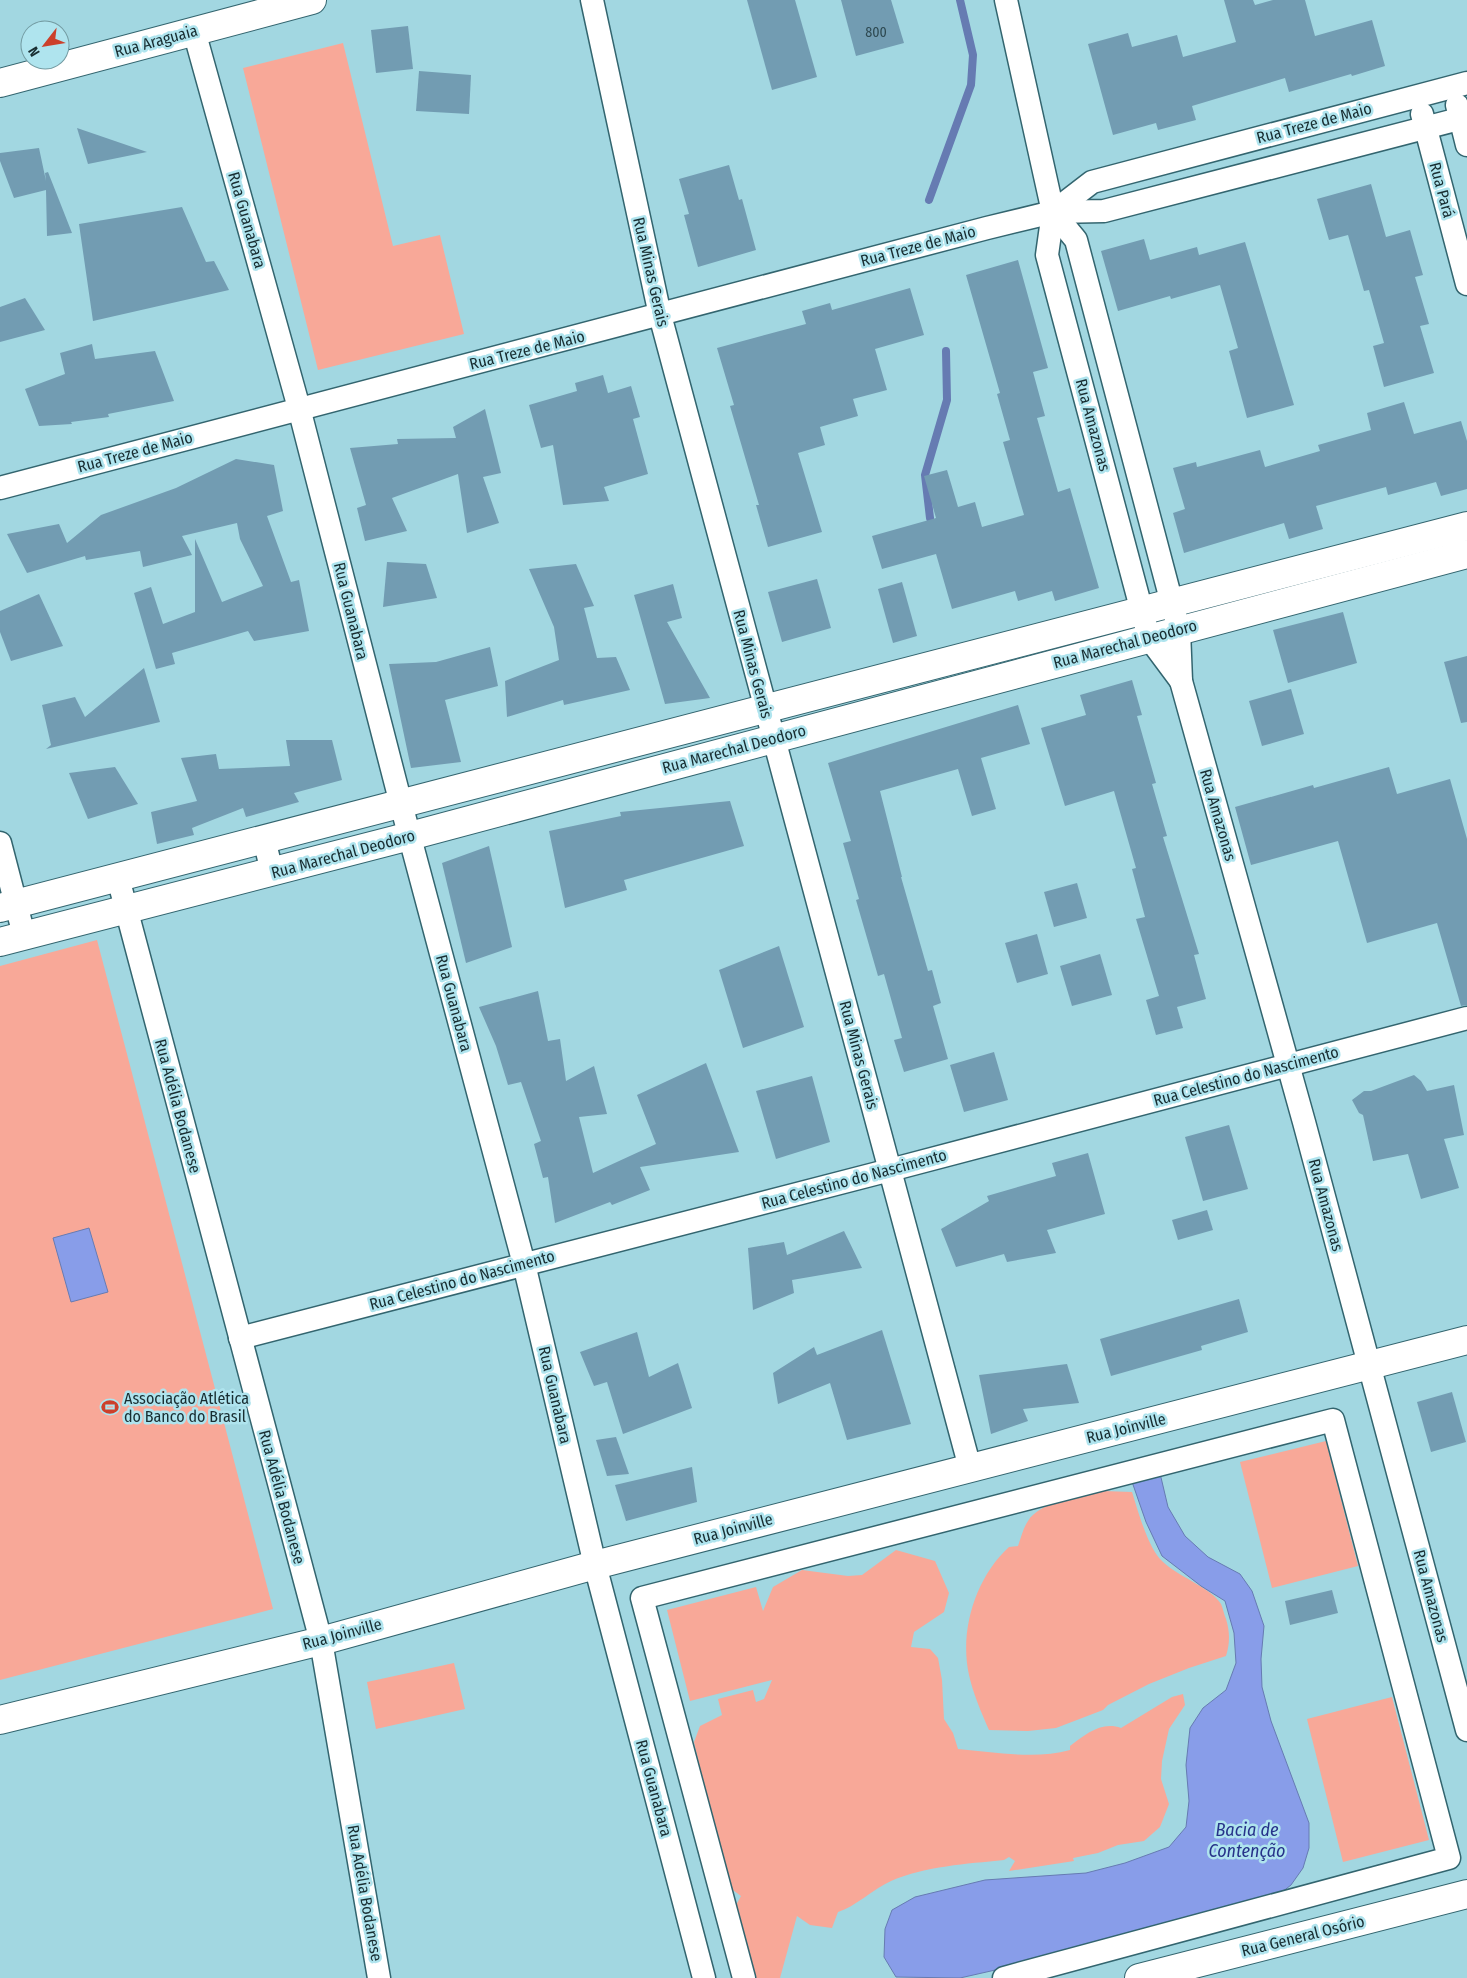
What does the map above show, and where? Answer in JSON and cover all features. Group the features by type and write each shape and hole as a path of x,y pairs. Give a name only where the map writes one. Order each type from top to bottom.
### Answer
{"street":[{"name":"Rua Araguaia","path":"0,83 312,0"},
{"name":"Rua Minas Gerais","path":"592,0 660,316 970,1468"},
{"name":"Rua Amazonas","path":"1006,0 1054,212 1047,255 1149,638"},
{"name":"Rua Guanabara","path":"194,31 299,408 401,804 524,1264 595,1565 704,1978"},
{"name":"Rua Treze de Maio","path":"1054,212 1092,182 1460,85"},
{"path":"1460,85 1467,145"},
{"name":"Rua Pará","path":"1418,96 1465,272"},
{"name":"Rua Treze de Maio","path":"0,488 299,408 660,316 977,231 1054,212 1104,210 1464,118"},
{"path":"1298,127 1306,159"},
{"path":"1193,154 1201,186"},
{"name":"Rua Amazonas","path":"1054,212 1076,240 1179,630 1180,681 1288,1065 1467,1730"},
{"path":"1079,373 1109,365"},
{"path":"1105,472 1136,465"},
{"name":"Rua Marechal Deodoro","path":"8,906 1467,526"},
{"path":"1414,539 1420,566"},
{"name":"Rua Marechal Deodoro","path":"12,938 126,911 1467,554"},
{"path":"1308,567 1313,594"},
{"path":"1149,638 1180,681"},
{"path":"1012,644 1018,673"},
{"path":"911,671 918,699"},
{"path":"624,746 633,776"},
{"path":"522,772 531,804"},
{"path":"264,839 272,872"},
{"path":"0,843 12,938"},
{"name":"Rua Adélia Bodanese","path":"118,878 321,1641 379,1978"},
{"name":"Rua Celestino do Nascimento","path":"240,1338 1467,1018"},
{"name":"Rua Joinville","path":"0,1720 321,1641 595,1565 1467,1340"},
{"path":"744,1978 642,1598 1333,1420 1449,1858 1004,1978"},
{"name":"Rua General Osório","path":"1139,1978 1467,1894"}],"shaded area":[{"path":"343,43 393,246 440,235 464,334 318,370 243,68"},
{"name":"Associação Atlética do Banco do Brasil","path":"97,940 273,1609 0,1680 0,966"},
{"path":"1326,1441 1358,1566 1272,1588 1240,1462"},
{"path":"1103,1491 1132,1492 1140,1518 1155,1553 1174,1571 1209,1592 1221,1604 1229,1633 1226,1656 1149,1684 1108,1705 1103,1710 1056,1728 1028,1731 989,1730 973,1689 966,1658 966,1640 969,1623 979,1589 997,1559 1009,1547 1018,1546 1028,1521 1034,1514 1062,1500"},
{"path":"896,1550 935,1561 949,1593 944,1612 914,1632 911,1647 930,1649 938,1658 942,1680 944,1719 953,1733 958,1749 1029,1755 1070,1750 1070,1746 1094,1730 1107,1726 1121,1728 1172,1697 1183,1694 1185,1705 1169,1729 1162,1761 1161,1779 1169,1804 1160,1827 1144,1841 1118,1845 1098,1853 1073,1858 1074,1861 1009,1871 1015,1861 1009,1857 1004,1860 946,1866 918,1872 891,1881 838,1912 832,1928 810,1925 797,1916 780,1978 752,1978 734,1909 741,1896 726,1885 694,1742 700,1726 722,1715 718,1699 753,1690 756,1702 764,1699 772,1680 690,1701 667,1610 756,1587 763,1611 773,1587 802,1570 848,1576 862,1575"},
{"path":"454,1663 465,1709 376,1729 367,1682"},
{"path":"1392,1697 1429,1840 1343,1862 1307,1719"}],"water":[{"path":"89,1228 108,1292 71,1302 53,1238"},
{"name":"Bacia de Contenção","path":"1159,1469 1168,1507 1185,1536 1208,1557 1240,1574 1252,1591 1264,1626 1261,1659 1262,1687 1271,1721 1309,1823 1309,1848 1303,1868 1291,1885 1272,1900 1088,1949 960,1978 896,1977 884,1957 885,1929 892,1910 915,1897 985,1880 1086,1873 1125,1863 1169,1847 1186,1827 1189,1801 1186,1765 1190,1728 1203,1708 1226,1690 1236,1663 1234,1633 1225,1601 1201,1586 1162,1556 1146,1522 1130,1476"}],"building":[{"path":"747,0 795,0 817,77 772,90"},
{"path":"841,0 891,0 904,43 856,56"},
{"path":"1224,0 1253,0 1255,5 1273,0 1305,0 1315,36 1372,20 1385,66 1289,92 1285,78 1192,106 1196,120 1158,130 1156,123 1113,135 1088,44 1128,33 1132,47 1177,35 1183,57 1236,42"},
{"path":"408,26 413,69 376,73 371,30"},
{"path":"419,71 471,75 469,114 416,111"},
{"path":"77,128 147,152 88,164"},
{"path":"39,148 46,181 45,173 48,172 72,233 47,236 46,190 14,198 0,161 0,153"},
{"path":"729,165 739,200 742,199 756,250 698,267 684,215 689,214 679,179"},
{"path":"1371,184 1386,237 1410,230 1423,275 1415,277 1429,324 1420,326 1434,373 1384,387 1373,346 1384,343 1369,290 1364,291 1348,235 1329,240 1317,199"},
{"path":"182,207 206,262 214,261 229,290 93,321 79,224"},
{"path":"1144,239 1150,260 1197,247 1199,255 1245,242 1294,405 1247,418 1229,351 1238,348 1220,285 1171,299 1170,296 1118,311 1101,251"},
{"path":"1018,260 1048,368 1033,372 1045,416 1037,418 1058,492 1070,488 1099,588 1055,601 1052,591 1018,601 1015,591 952,609 936,554 882,569 872,536 936,518 924,476 947,470 958,507 975,502 982,527 1024,515 1003,442 1010,440 997,394 1000,393 966,275"},
{"path":"910,288 924,335 875,349 887,390 853,399 858,416 820,427 825,445 798,453 822,532 768,547 756,505 759,505 730,406 734,405 717,348 806,324 802,311 830,303 832,310"},
{"path":"25,298 45,330 0,342 0,307"},
{"path":"92,344 95,359 155,351 174,401 108,414 109,417 71,422 72,424 39,426 25,389 65,374 60,353"},
{"path":"603,375 608,393 631,386 640,417 633,419 648,474 604,487 609,501 563,505 553,445 541,448 529,405 577,391 575,383"},
{"path":"1404,402 1414,434 1461,421 1467,441 1467,489 1441,496 1436,482 1388,495 1386,487 1316,506 1323,529 1289,539 1284,523 1184,553 1173,513 1185,509 1173,468 1196,462 1197,467 1260,450 1265,467 1320,451 1318,445 1371,430 1367,413"},
{"path":"485,409 501,473 483,477 499,523 467,533 458,474 392,498 407,531 365,541 357,508 366,505 350,448 398,444 397,439 456,438 453,427"},
{"path":"236,459 274,465 283,511 267,516 291,582 299,580 309,631 254,641 248,631 172,653 175,664 156,669 134,593 151,587 163,624 195,612 195,539 222,602 263,586 240,539 237,523 182,536 192,555 143,567 140,551 86,560 85,556 27,573 7,534 59,524 67,543 101,515 176,488"},
{"path":"387,562 426,564 437,598 383,607"},
{"path":"576,564 594,606 584,608 597,658 616,657 630,690 564,705 563,700 507,717 505,681 559,660 554,627 529,569"},
{"path":"817,579 831,628 782,642 768,592"},
{"path":"902,582 917,636 893,643 878,589"},
{"path":"673,584 682,618 667,622 710,698 665,704 634,595"},
{"path":"39,594 63,646 11,661 0,632 0,611"},
{"path":"1343,612 1357,663 1288,683 1273,630"},
{"path":"490,647 498,686 445,700 461,762 411,768 389,664 436,662"},
{"path":"1467,656 1467,722 1461,723 1444,662"},
{"path":"144,668 160,722 46,749 51,745 42,705 75,697 85,717"},
{"path":"1132,680 1142,715 1137,716 1156,783 1152,784 1167,836 1163,837 1199,954 1194,955 1206,999 1177,1007 1183,1028 1156,1035 1146,1000 1159,996 1136,919 1145,917 1132,869 1136,868 1114,791 1065,806 1041,728 1086,715 1080,695"},
{"path":"1291,689 1304,734 1262,746 1249,701"},
{"path":"1018,705 1030,744 981,758 996,809 972,816 958,769 880,791 901,877 928,971 932,970 941,1003 933,1006 948,1059 904,1072 894,1040 902,1038 884,974 878,976 856,900 859,899 843,843 851,841 828,763"},
{"path":"286,740 332,740 342,780 294,793 299,802 246,817 243,808 192,828 194,835 157,844 151,812 197,801 181,758 216,754 219,769 290,766"},
{"path":"115,767 138,804 88,819 69,773"},
{"path":"1389,767 1397,794 1450,779 1467,839 1467,1005 1461,1006 1437,923 1367,943 1338,841 1251,865 1235,807 1313,785 1314,788"},
{"path":"730,801 744,846 624,880 627,890 565,908 549,831 621,816 620,812"},
{"path":"489,846 512,947 466,963 442,863"},
{"path":"1077,883 1087,918 1054,927 1044,892"},
{"path":"1037,934 1048,974 1017,983 1005,943"},
{"path":"779,946 804,1027 743,1048 719,970"},
{"path":"1100,954 1112,995 1072,1006 1060,966"},
{"path":"538,991 548,1041 560,1039 566,1081 594,1066 607,1114 579,1117 593,1173 656,1144 637,1095 706,1063 739,1152 640,1167 650,1190 612,1205 610,1202 555,1223 548,1177 543,1178 534,1144 541,1141 521,1082 508,1085 496,1046 479,1007"},
{"path":"994,1052 1008,1100 964,1112 950,1065"},
{"path":"1414,1075 1421,1081 1427,1091 1454,1085 1464,1135 1444,1139 1459,1188 1421,1199 1408,1154 1373,1161 1363,1115 1359,1113 1352,1100 1364,1091 1371,1091"},
{"path":"812,1076 830,1142 776,1159 756,1091"},
{"path":"1229,1125 1248,1189 1203,1201 1185,1137"},
{"path":"1088,1153 1105,1214 1047,1230 1056,1253 1007,1262 1004,1254 956,1267 941,1229 989,1201 987,1196 1056,1176 1052,1163"},
{"path":"1207,1210 1213,1230 1178,1240 1172,1220"},
{"path":"844,1231 862,1268 792,1280 794,1293 753,1310 748,1248 784,1242 787,1255"},
{"path":"1239,1299 1248,1332 1201,1346 1202,1350 1111,1376 1100,1339"},
{"path":"882,1330 911,1424 847,1440 830,1383 778,1404 773,1373 814,1347 817,1355"},
{"path":"637,1332 649,1377 678,1363 692,1408 623,1434 607,1382 594,1386 580,1352"},
{"path":"1067,1364 1079,1403 1023,1409 1028,1421 991,1434 979,1375"},
{"path":"1452,1392 1466,1442 1431,1452 1417,1402"},
{"path":"616,1437 629,1474 607,1476 596,1440"},
{"path":"692,1467 697,1502 626,1521 615,1485"},
{"path":"1332,1590 1338,1613 1290,1625 1285,1601"}],"waterway":[{"path":"929,200 971,85 973,55 960,0"},
{"path":"930,518 925,475 947,400 946,351"}],"place":[{"name":"Associação Atlética do Banco do Brasil","path":"110,1407"}]}
